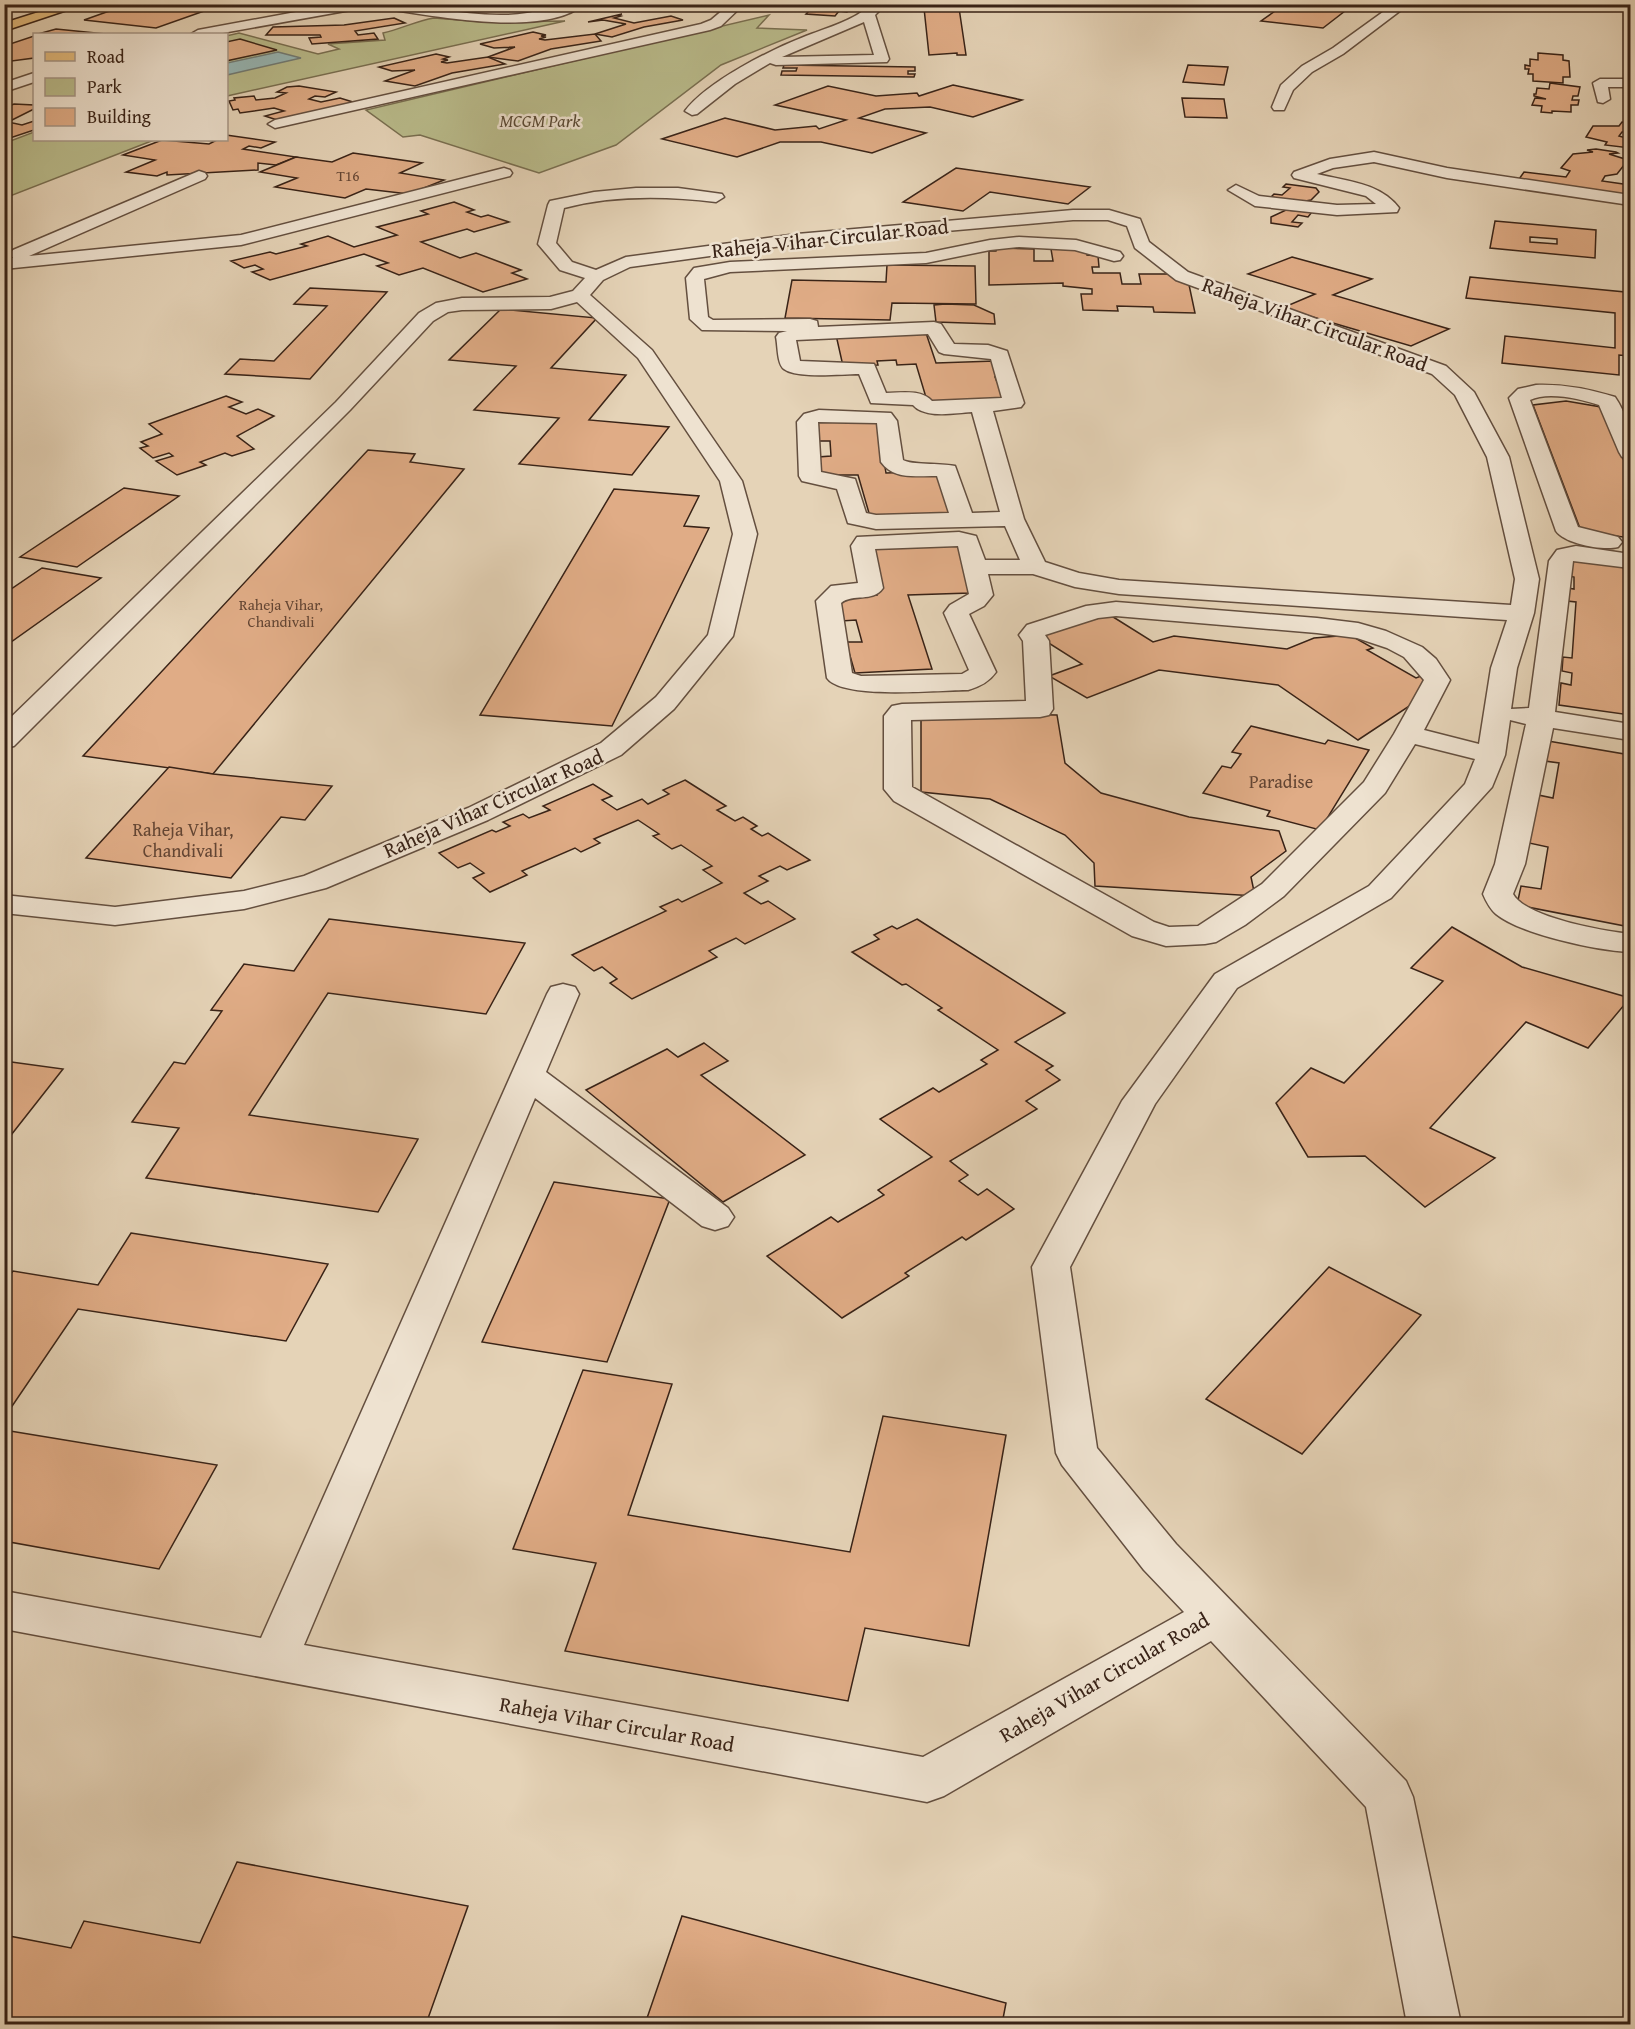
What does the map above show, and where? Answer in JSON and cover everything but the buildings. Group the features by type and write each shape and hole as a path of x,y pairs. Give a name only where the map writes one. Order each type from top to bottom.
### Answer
{"main road":[{"path":"4,27 79,4"}],"street":[{"path":"204,33 318,14 362,4"},
{"path":"381,4 484,18 528,20 561,13 578,4"},
{"path":"275,124 698,28 716,23 738,4"},
{"path":"692,111 713,91 763,62 802,42 869,16 880,4"},
{"path":"1279,107 1286,88 1307,69 1338,51 1403,4"},
{"path":"318,14 358,13 396,6"},
{"path":"763,62 882,59 869,16"},
{"path":"4,88 33,77"},
{"path":"1603,99 1600,83 1630,83"},
{"path":"1236,190 1255,201 1337,210 1390,208 1372,192 1300,175 1330,164 1374,157 1458,175 1630,200"},
{"path":"4,262 241,240 504,173"},
{"path":"4,262 199,176"},
{"path":"589,285 566,266 547,244 556,205 583,199 637,195 692,193 716,197"},
{"name":"Raheja Vihar Circular Road","path":"4,740 343,406 426,317 443,307 462,304 551,303 589,285 626,262 710,250 891,230 1073,215 1123,217 1134,223 1142,244 1142,262 1439,370 1464,392 1498,457 1527,579 1522,613 1504,669 1491,755 1478,788 1380,892 1226,981 1139,1101 1051,1268 1077,1453 1160,1557 1216,1616 927,1780 4,1610"},
{"path":"845,324 709,326 699,319 695,278 700,272 730,267 926,258 990,245 1019,242 1077,245 1142,262"},
{"name":"Raheja Vihar Circular Road","path":"4,904 115,916 244,900 315,882 478,814 611,749 665,704 720,636 745,534 731,481 645,354 589,285"},
{"path":"934,328 946,348 988,351 1000,355 1014,403 981,406 930,407 925,406 919,399 881,400 876,396 867,368 801,368 791,365 786,337 801,333 934,328"},
{"path":"1630,452 1608,401 1579,393 1531,392 1522,394 1519,398 1568,531 1590,539 1630,543"},
{"path":"981,406 1013,519 1035,567"},
{"path":"963,520 947,471 933,468 902,470 892,462 887,421 884,417 819,416 807,422 810,476 847,484 856,518 876,522 1013,519"},
{"path":"1498,457 1540,460"},
{"path":"959,539 968,541 975,567 981,595 977,601 962,606 956,613 983,672 968,682 860,684 840,678 828,602 840,591 871,588 863,546 865,542 959,539"},
{"path":"1630,561 1576,553 1565,555 1561,561 1541,719 1515,846 1498,894 1504,904 1528,919 1557,928 1630,942"},
{"path":"975,567 1035,567 1075,580 1119,587 1522,613"},
{"path":"1116,609 1326,627 1374,636 1392,642 1412,651 1424,660 1437,680 1408,734 1375,787 1273,890 1234,918 1205,935 1166,937 1143,929 904,795 898,789 897,716 902,712 1040,710 1036,641 1032,635 1036,630 1095,612 1116,609"},
{"path":"1497,712 1630,732"},
{"path":"1408,734 1491,755"},
{"path":"273,1661 563,994"},
{"path":"528,1074 715,1217"},
{"path":"1216,1616 1389,1797 1434,2025"}],"green space":[{"name":"MCGM Park","path":"769,15 757,28 807,30 721,65 616,145 539,173 420,135 403,137 366,110"},
{"path":"434,18 484,22 565,21 228,96 228,36 239,33 318,54 339,49 328,44 385,40 383,33"},
{"path":"33,132 33,141 151,141 5,198 5,143"}],"water":[{"path":"278,52 301,58 228,75 228,63"}]}
